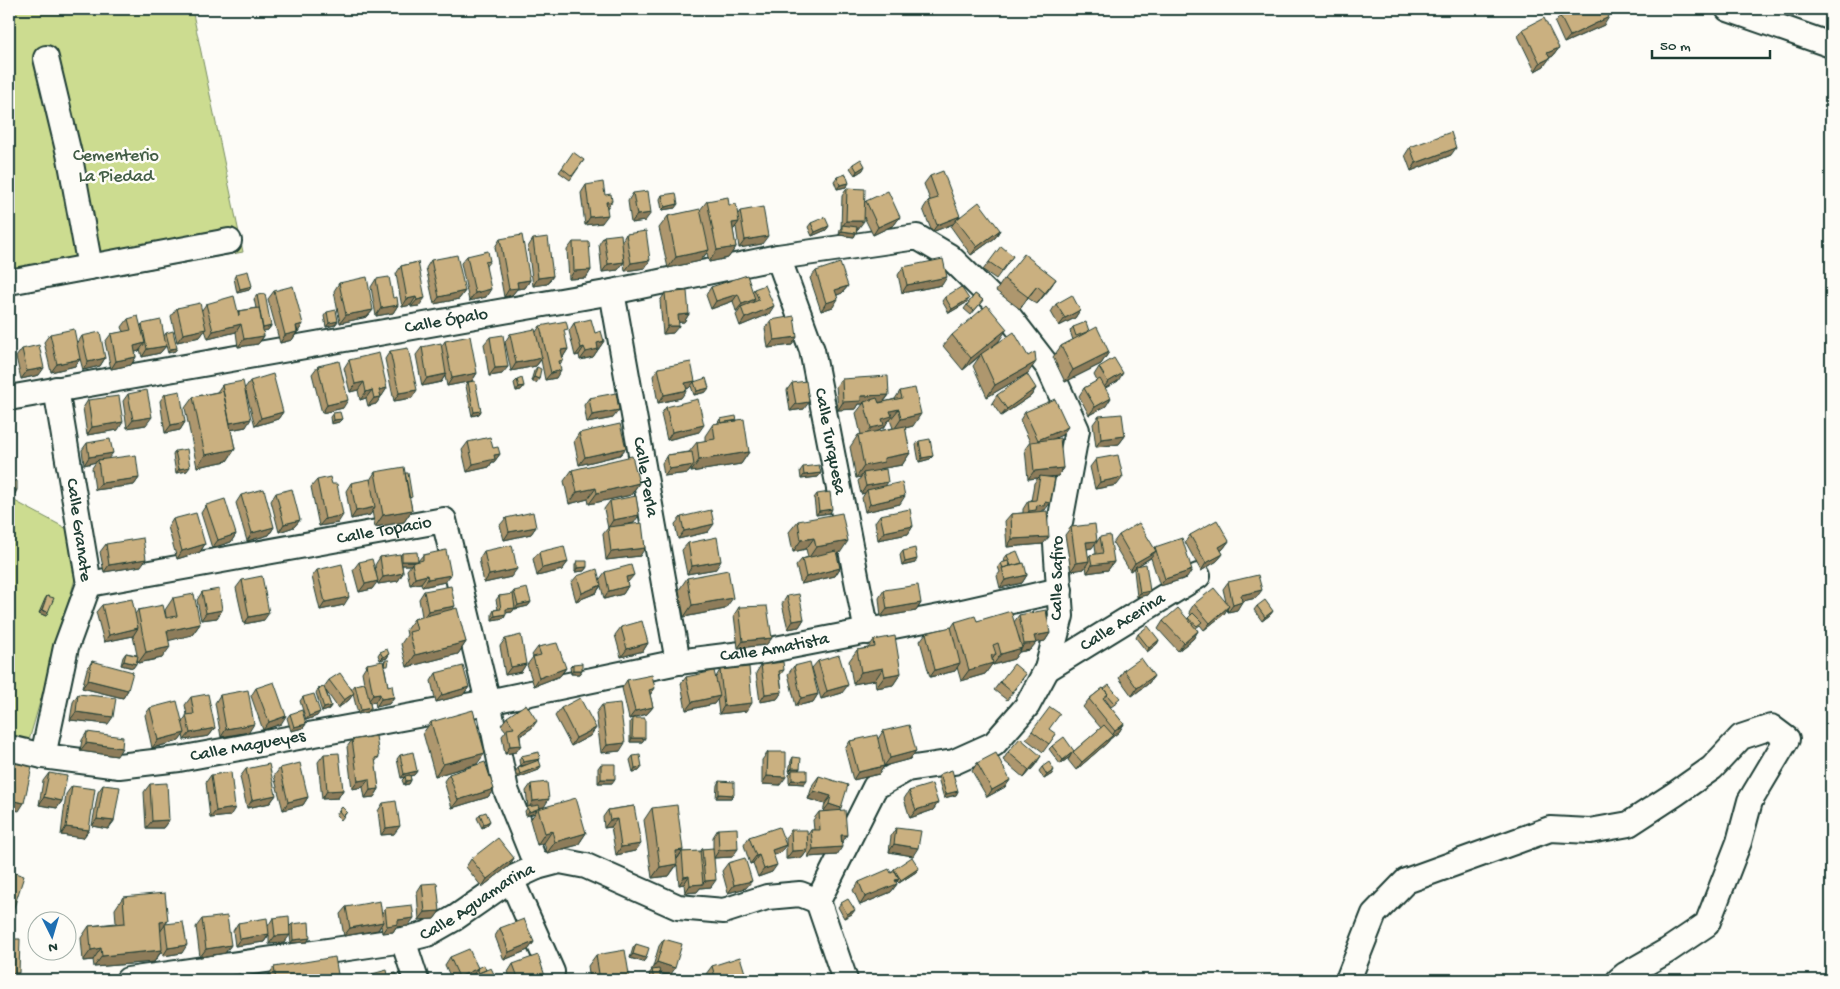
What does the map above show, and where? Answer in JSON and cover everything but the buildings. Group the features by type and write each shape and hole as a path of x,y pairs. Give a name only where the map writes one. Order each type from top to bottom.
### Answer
{"street":[{"path":"1728,9 1831,45"},
{"path":"46,58 70,158 90,267"},
{"name":"Calle Safiro","path":"818,901 876,787 907,769 954,762 994,744 1027,706 1047,669 1061,616 1056,544 1076,430 1049,368 1005,311 949,256 918,237 882,242"},
{"path":"9,282 228,241"},
{"name":"Calle Ópalo","path":"9,398 612,292 778,257 882,242"},
{"name":"Calle Turquesa","path":"778,257 812,350 867,632"},
{"name":"Calle Perla","path":"612,292 678,662"},
{"name":"Calle Granate","path":"43,756 66,647 89,584 56,389"},
{"name":"Calle Topacio","path":"89,584 444,520 488,702 506,790 537,867"},
{"name":"Calle Acerina","path":"1047,669 1198,576"},
{"name":"Calle Amatista","path":"488,702 678,662 766,651 867,632 1060,590"},
{"name":"Calle Magueyes","path":"9,748 43,756 119,766 178,759 488,702"},
{"path":"1348,980 1374,914 1406,881 1550,829 1590,831 1629,824 1712,768 1741,737 1771,727 1787,739 1750,802 1739,842 1707,924 1666,951 1624,975 1619,980"},
{"name":"Calle Aguamarina","path":"128,980 403,940 427,934 455,918 511,879 537,867 560,861 586,866 678,907 724,911 767,897 800,894 818,901"},
{"path":"511,879 552,972"},
{"path":"818,901 845,980"},
{"path":"403,940 416,980"}],"green space":[{"name":"Cementerio La Piedad","path":"9,9 192,9 243,252 9,295"},
{"path":"9,498 73,532 75,579 28,744 9,740"}]}
